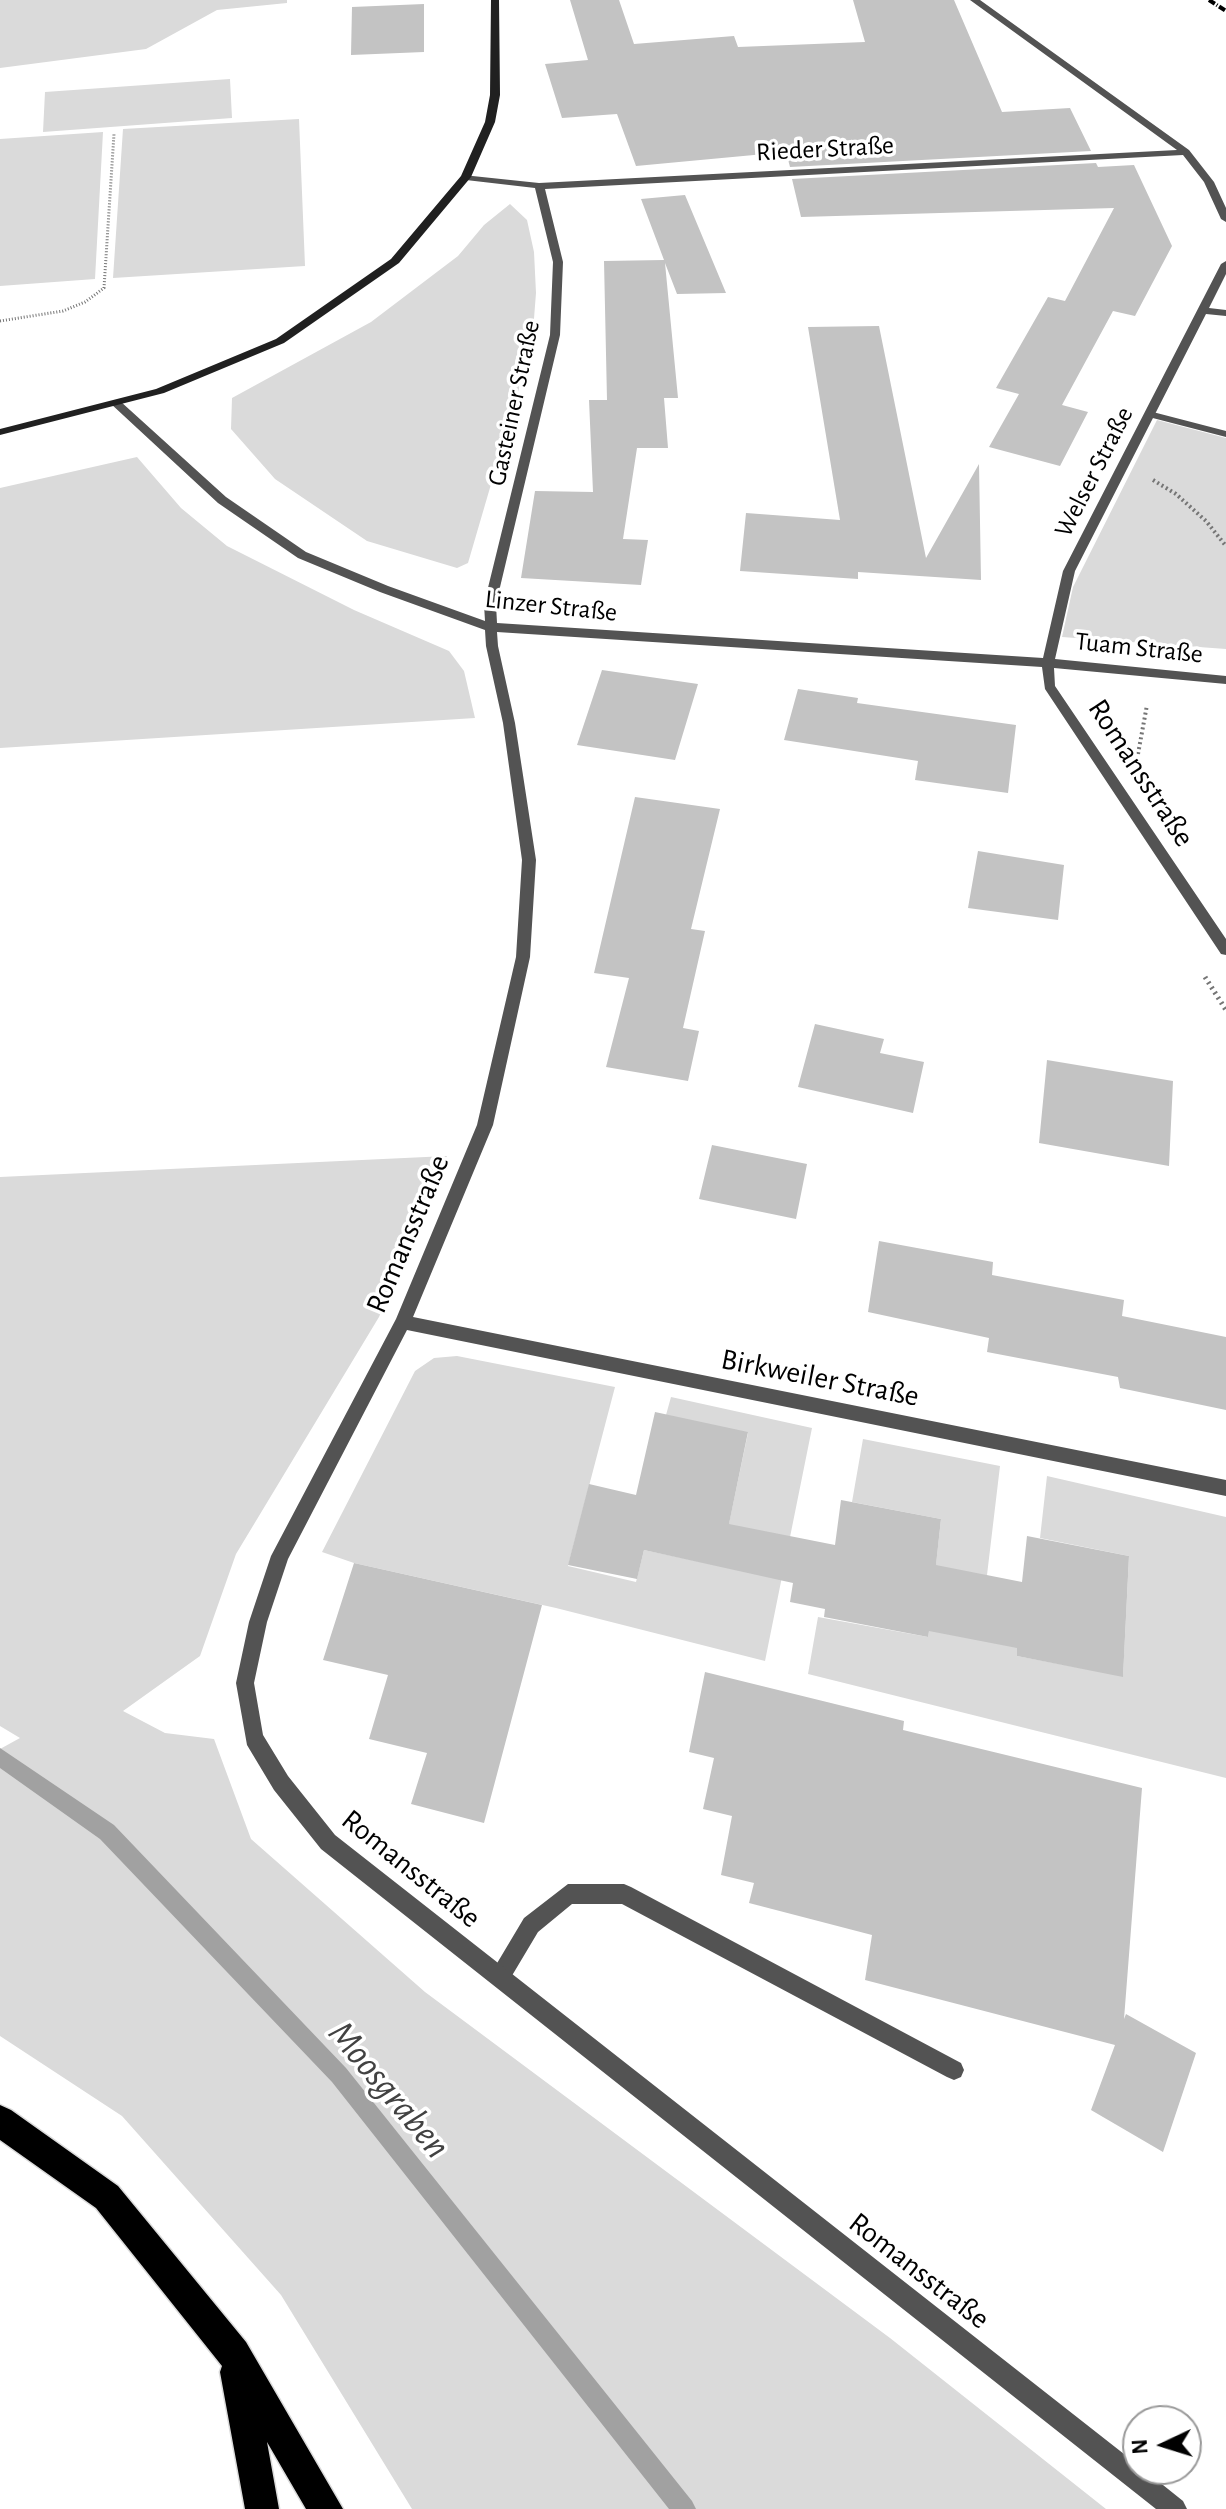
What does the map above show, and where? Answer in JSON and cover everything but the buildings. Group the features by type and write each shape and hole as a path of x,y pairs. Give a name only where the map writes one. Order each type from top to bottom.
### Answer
{"highway":[{"path":"0,2121 107,2197 234,2354 326,2509"},
{"path":"234,2354 262,2509"}],"street":[{"path":"0,432 160,391 280,341 395,261 466,177 490,122 495,95 495,0"},
{"path":"974,0 1186,152 1209,182 1226,219"},
{"name":"Rieder Straße","path":"466,177 539,186 1186,152"},
{"name":"Gasteiner Straße","path":"490,627 490,604 555,335 558,262 539,186"},
{"name":"Welser Straße","path":"1048,663 1069,571 1226,264"},
{"path":"1202,310 1226,313"},
{"name":"Linzer Straße","path":"116,403 222,500 302,555 384,589 490,627 1048,663"},
{"path":"1149,414 1226,434"},
{"name":"Romansstraße","path":"490,627 509,723 529,860 523,957 485,1125 403,1322 280,1556 258,1622 245,1683 254,1738 281,1783 328,1842 1175,2509"},
{"name":"Romansstraße","path":"1048,663 1049,686 1226,950"},
{"name":"Tuam Straße","path":"1048,663 1226,680"},
{"name":"Birkweiler Straße","path":"403,1322 1226,1488"},
{"path":"500,1977 531,1925 568,1894 624,1894 954,2070"}],"path":[{"path":"0,321 63,311 85,302 104,288 114,134"},
{"path":"1121,467 1176,494 1206,521 1226,546"}],"shaded area":[{"path":"0,0 287,0 287,3 217,10 146,49 0,68"},
{"path":"230,79 232,118 43,132 45,92"},
{"path":"299,119 305,266 113,278 123,129"},
{"path":"103,132 95,279 0,286 0,139"},
{"path":"510,204 527,220 534,252 536,293 532,344 468,563 457,568 367,541 275,479 231,429 232,398 371,322 458,256 484,225"},
{"path":"1157,420 1226,438 1226,649 1062,637 1073,587"},
{"path":"137,457 181,508 227,546 354,610 449,651 464,671 475,718 0,748 0,488"},
{"path":"447,1156 379,1317 236,1554 200,1656 123,1711 165,1733 214,1739 251,1839 425,1992 890,2338 1106,2509 412,2509 281,2295 122,2116 0,2036 0,1749 20,1738 0,1726 0,1177"},
{"path":"457,1356 615,1387 568,1566 636,1582 644,1550 720,1566 748,1433 666,1415 671,1397 812,1428 765,1661 556,1608 354,1563 322,1552 415,1371 434,1358"},
{"path":"863,1439 1000,1466 987,1575 1017,1648 1017,1656 1123,1676 1129,1556 1040,1538 1047,1476 1226,1517 1226,1778 808,1674 818,1617 928,1637 941,1519 852,1502"}],"waterway":[{"name":"Moosgraben","path":"0,1757 107,1832 339,2075 684,2509"}],"railway":[{"path":"1209,0 1226,11"}]}
